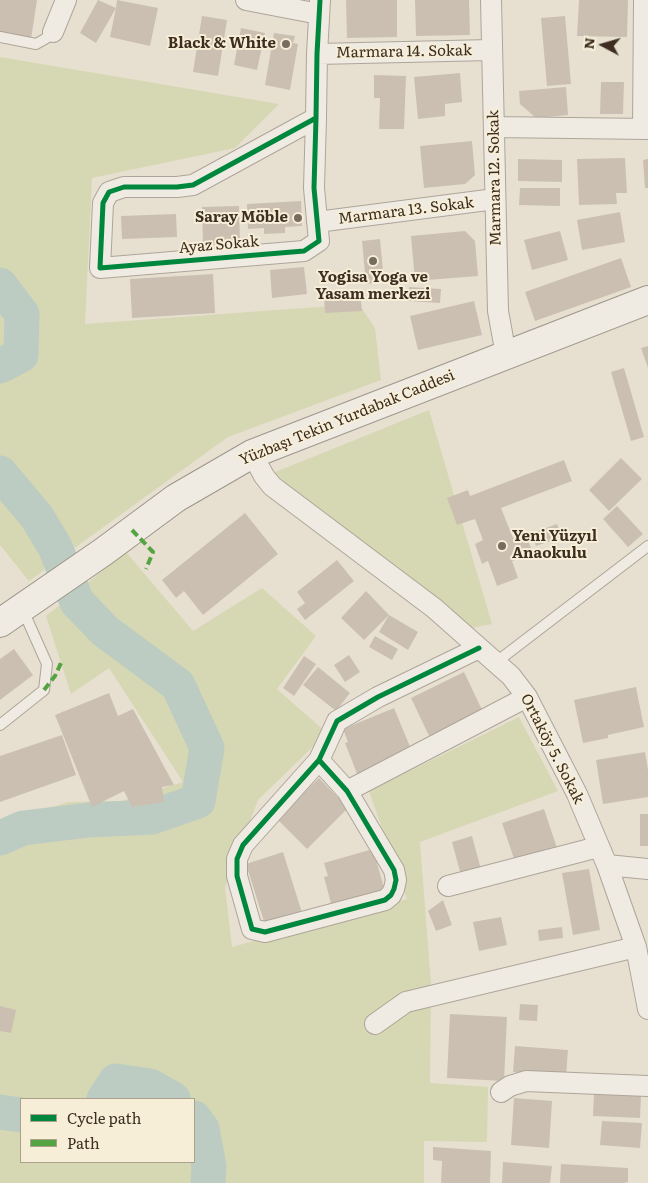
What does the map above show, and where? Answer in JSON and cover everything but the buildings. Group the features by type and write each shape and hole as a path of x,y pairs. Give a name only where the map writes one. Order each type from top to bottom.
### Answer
{"main road":[{"name":"Yüzbaşı Tekin Yurdabak Caddesi","path":"21,608 176,498 252,454 648,300"}],"street":[{"path":"53,32 66,0"},
{"path":"246,0 320,7 314,188 317,222"},
{"name":"Marmara 12. Sokak","path":"491,0 498,311 506,355"},
{"path":"494,127 645,129 644,0"},
{"name":"Marmara 14. Sokak","path":"317,54 491,50"},
{"name":"Ayaz Sokak","path":"316,118 193,185 177,187 124,187 110,192 103,203 100,268 304,251 319,241 317,222"},
{"name":"Marmara 13. Sokak","path":"317,222 495,199"},
{"name":"Ortaköy 5. Sokak","path":"252,454 272,486 434,608 511,676 527,697 577,794 606,865 636,947 648,1009"},
{"path":"319,760 348,791 394,870 396,880 391,895 385,900 265,932 252,929 237,876 237,860 240,852 243,845 319,760 338,721 378,697 479,648"},
{"path":"348,791 527,697"},
{"path":"448,886 598,847"},
{"path":"606,865 648,869"},
{"path":"375,1024 406,1002 636,947"},
{"path":"501,1092 510,1086 526,1081 648,1086"}],"lane":[{"path":"0,37 36,44 53,32"},
{"path":"495,663 648,546"},
{"path":"0,725 44,690 47,664 21,608"}],"green space":[{"path":"0,57 279,104 235,148 92,178 85,324 359,304 375,328 381,380 228,437 29,581 0,545"},
{"path":"429,410 492,624 472,628 273,473"},
{"path":"126,552 193,631 262,588 316,636 277,689 327,733 258,800 225,887 232,947 407,899 369,791 519,717 558,791 420,842 431,984 430,1083 488,1087 487,1142 424,1141 424,1183 0,1183 0,825 68,802 122,801 183,782 109,668 71,694 46,616"}],"waterway":[{"path":"0,285 22,314 21,355 0,366"},
{"path":"0,473 37,517 55,547 77,602 105,631 178,685 207,748 198,801 152,817 89,820 23,828 0,838"},
{"path":"105,1098 116,1081 150,1086 171,1098"},
{"path":"0,1112 20,1115"},
{"path":"195,1119 202,1129 209,1167 208,1183"}],"marked path":[{"path":"132,530 153,552 146,569"},
{"path":"44,690 55,676 61,663"}],"cycle path":[{"path":"316,118 193,185 177,187 124,187 109,192 103,203 100,268 304,251 319,241 314,188 320,0"},
{"path":"319,760 347,791 394,870 396,880 394,889 385,900 265,932 252,929 237,876 237,859 243,845 319,760 337,721 378,697 479,648"}],"place":[{"name":"Black & White","path":"286,44"},
{"name":"Saray Möble","path":"298,218"},
{"name":"Yogisa Yoga ve Yasam merkezi","path":"373,261"},
{"name":"Yeni Yüzyıl Anaokulu","path":"502,546"}]}
